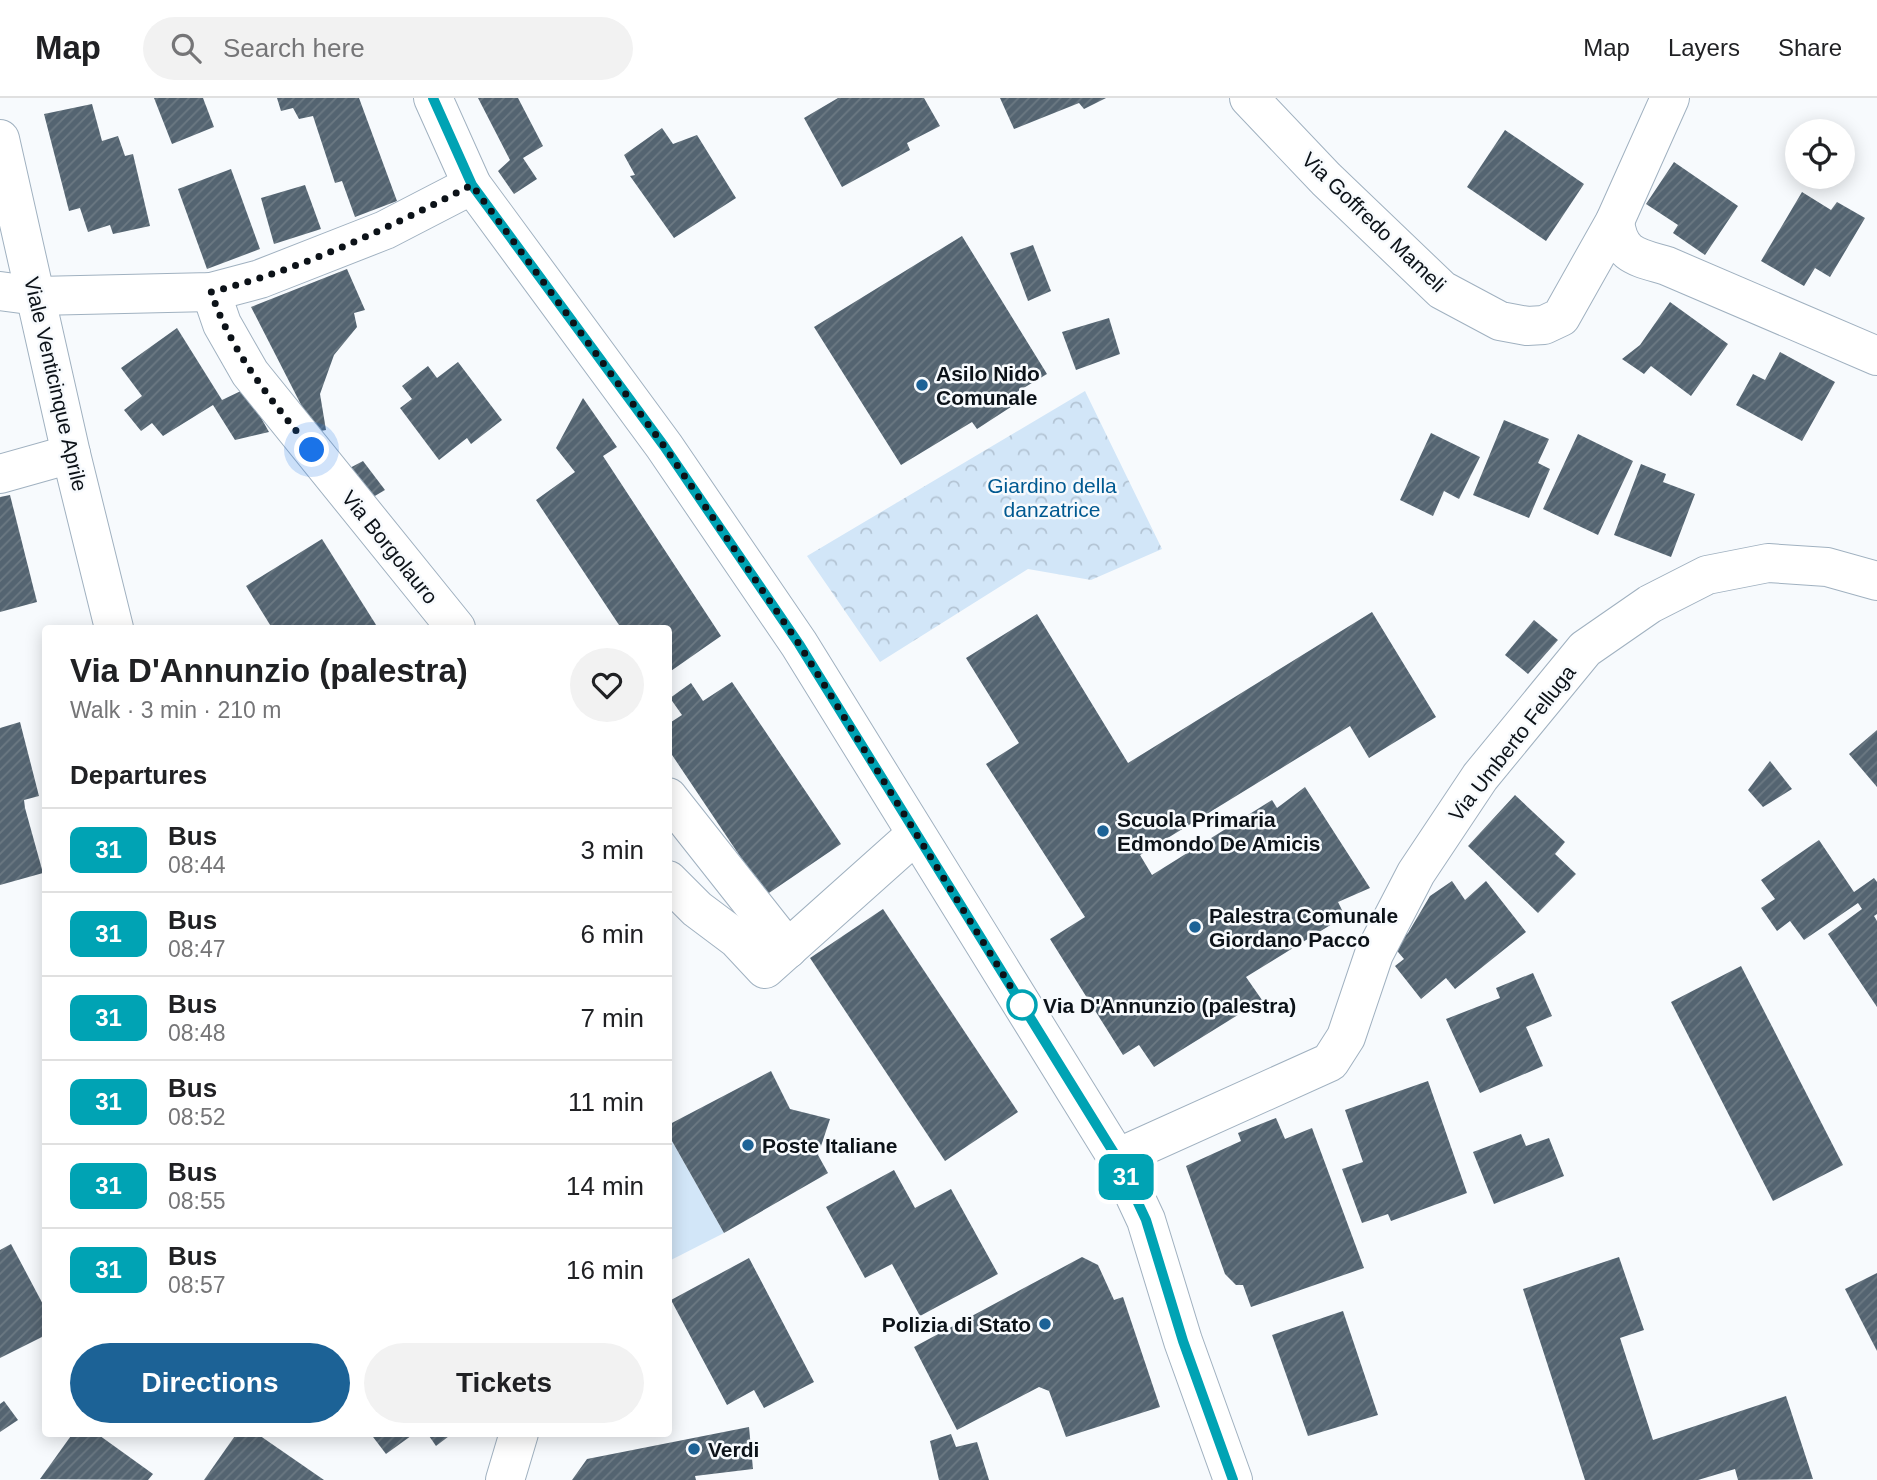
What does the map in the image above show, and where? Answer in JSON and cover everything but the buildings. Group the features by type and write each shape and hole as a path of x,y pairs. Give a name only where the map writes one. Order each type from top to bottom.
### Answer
{"street":[{"path":"433,98 472,185 664,446 792,633 1117,1158 1146,1220 1183,1341 1233,1480"},
{"name":"Via Goffredo Mameli","path":"1249,98 1326,179 1442,290 1500,321 1544,325 1561,317 1615,221 1670,98"},
{"name":"Viale Venticinque Aprile","path":"0,139 18,293 71,454 113,625"},
{"path":"18,293 211,292 260,279 385,230 472,185"},
{"path":"1615,221 1617,239 1634,256 1667,266 1877,356"},
{"name":"Via Borgolauro","path":"211,292 222,324 250,373 454,625"},
{"path":"0,474 71,454"},
{"name":"Via Umberto Felluga","path":"1117,1158 1330,1062 1346,1037 1374,954 1416,873 1480,777 1585,649 1650,604 1707,575 1768,563 1827,566 1877,581"},
{"path":"672,802 788,949"},
{"path":"672,884 697,909 737,939 765,969 915,835"},
{"path":"505,1480 519,1437"}],"green space":[{"name":"Giardino della danzatrice","path":"1085,391 1162,549 1091,580 1028,569 880,662 807,556"},
{"path":"672,1141 724,1233 672,1259"}],"bus line":[{"name":"31","path":"433,98 472,185 664,446 799,644 1117,1158 1146,1220 1183,1341 1233,1480"}],"place":[{"name":"Asilo Nido Comunale","path":"922,385"},
{"name":"Scuola Primaria Edmondo De Amicis","path":"1103,831"},
{"name":"Palestra Comunale Giordano Pacco","path":"1195,927"},
{"name":"Via D'Annunzio (palestra)","path":"1022,1005"},
{"name":"Poste Italiane","path":"748,1145"},
{"name":"Polizia di Stato","path":"1045,1324"},
{"name":"Verdi","path":"694,1449"}],"route":[{"path":"312,450 250,373 222,324 211,292 260,279 385,230 472,185 664,446 799,644 1022,1005"}]}
